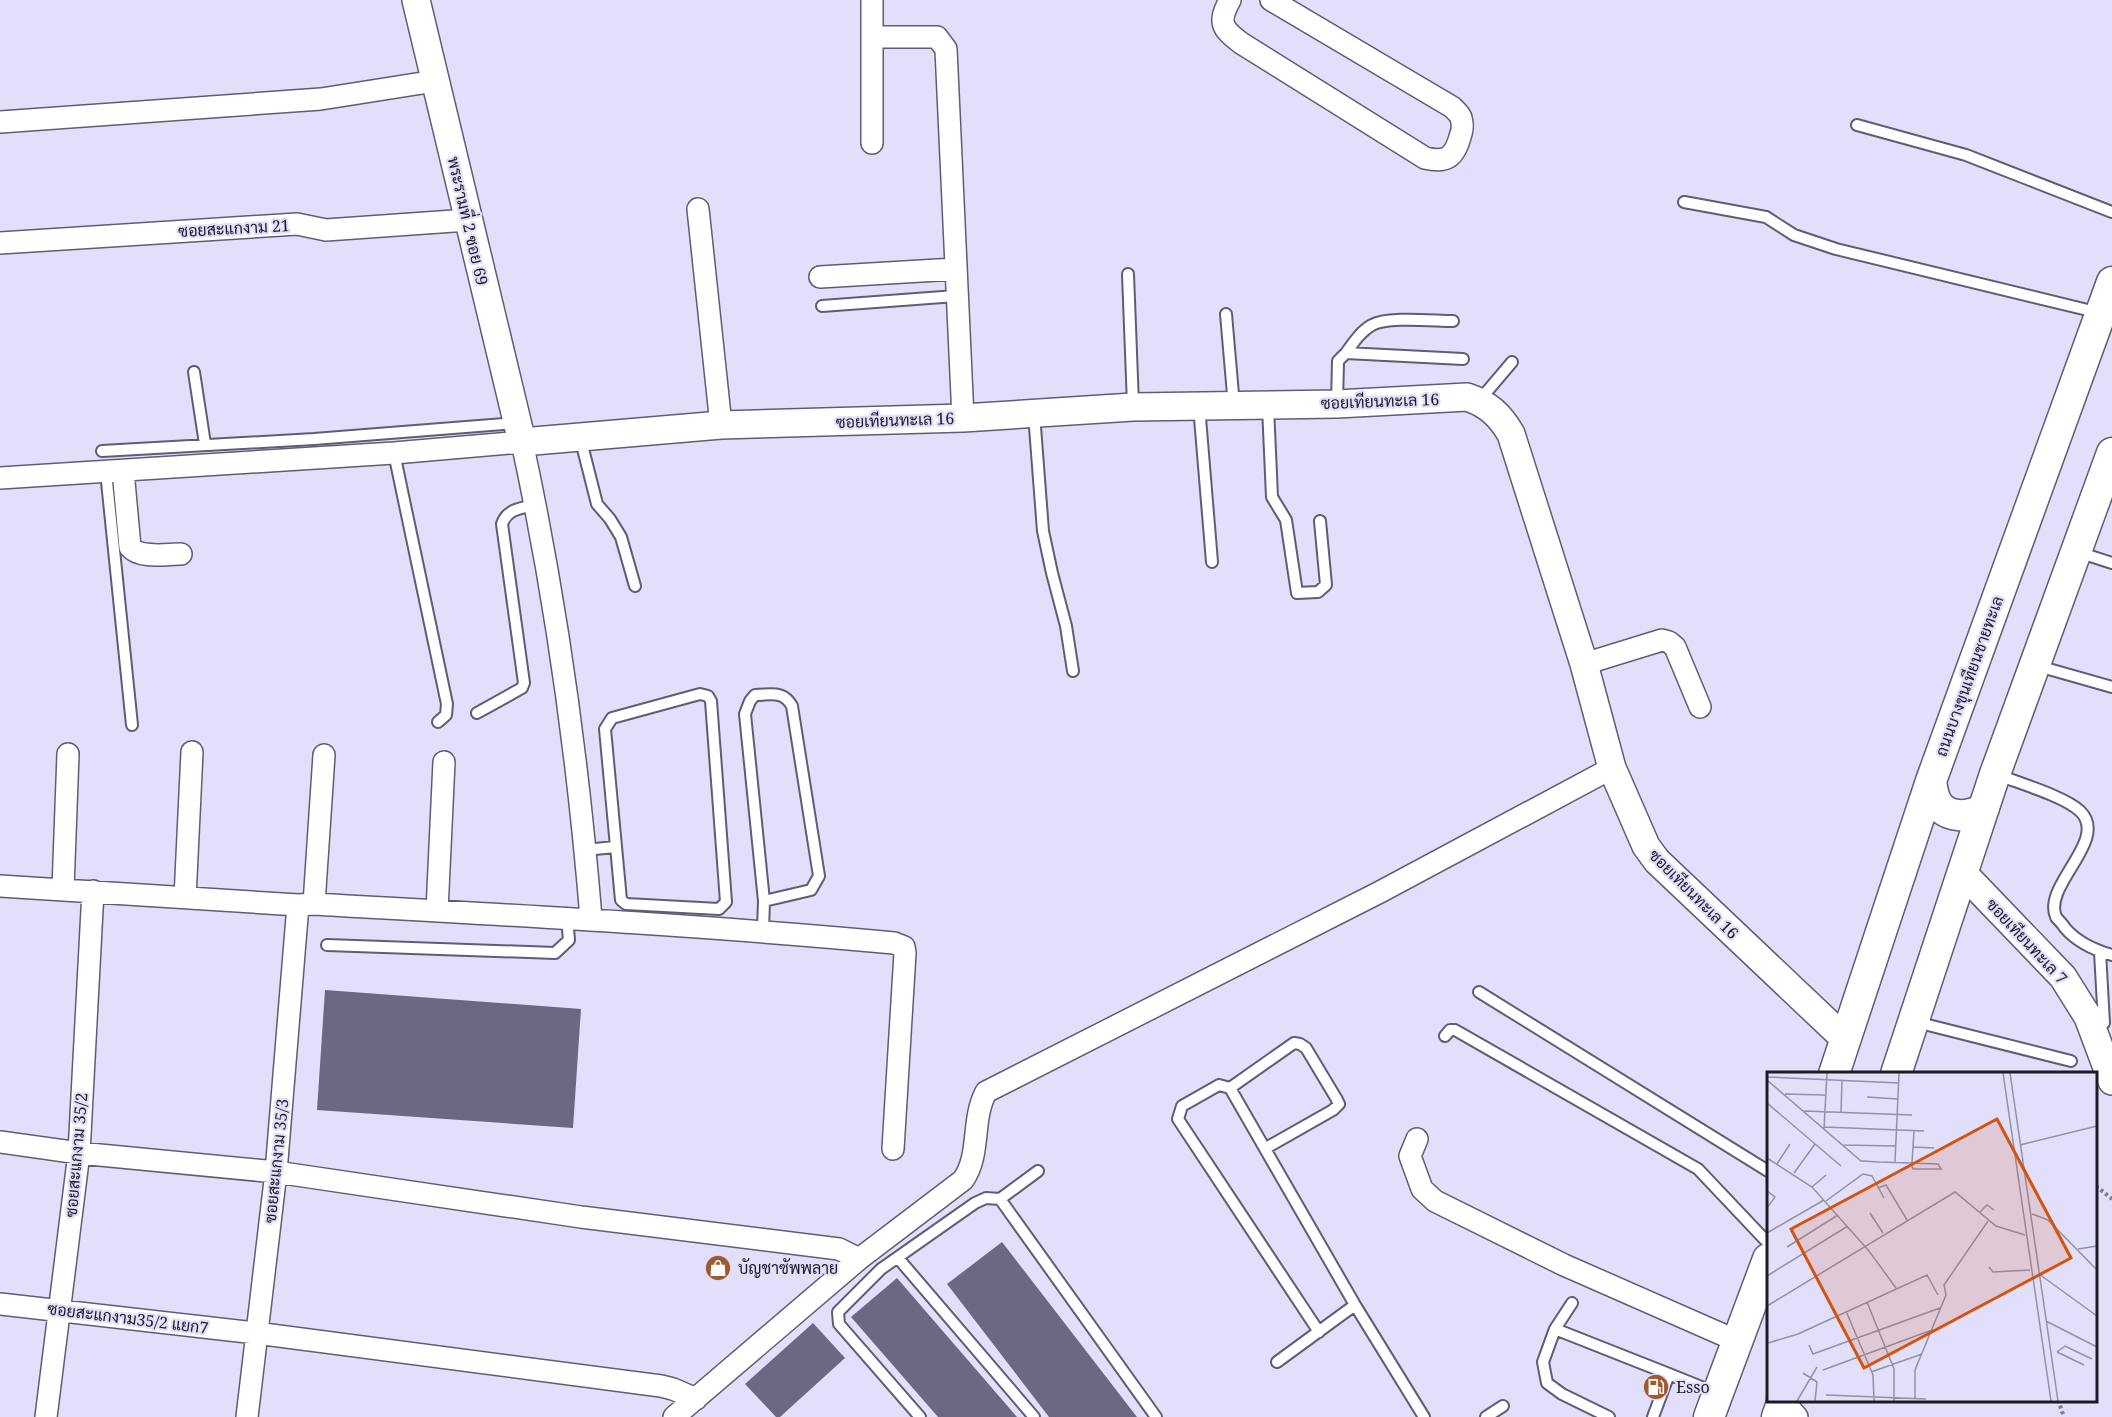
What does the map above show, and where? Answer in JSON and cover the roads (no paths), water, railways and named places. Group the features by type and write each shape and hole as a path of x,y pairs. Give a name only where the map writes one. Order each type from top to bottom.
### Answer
{"main road":[{"name":"ถนนบางขุนเทียนชายทะเล","path":"1835,1072 1931,781 2112,282"},
{"path":"1897,1072 1995,774 2075,551 2110,462"},
{"path":"1931,781 1934,799 1940,808 1948,813 1968,815 1984,808"},
{"path":"1713,1406 1767,1262"},
{"path":"1777,1417 1783,1402"}],"street":[{"name":"พระรามที่ 2 ซอย 69","path":"416,0 519,432"},
{"path":"872,0 872,143"},
{"path":"1230,0 1222,15 1222,25 1229,35 1425,158 1438,161 1451,157 1458,146 1462,130 1461,118 1452,107 1270,0"},
{"path":"872,37 937,37 946,49 963,418"},
{"path":"0,122 321,99 435,81"},
{"path":"698,209 721,425"},
{"name":"ซอยสะแกงาม 21","path":"0,243 297,224 326,230 468,220"},
{"path":"820,277 955,269"},
{"name":"ซอยเทียนทะเล 16","path":"519,432 580,437 721,425 963,418 1133,407 1337,404 1467,397 1479,401 1493,410 1511,434 1584,664 1612,768 1646,846 1657,861 1846,1040"},
{"path":"0,478 110,465 394,453 519,432 536,504 566,684 591,918"},
{"path":"110,465 130,547 133,551 140,554 181,554"},
{"path":"1584,664 1662,640 1669,642 1675,647 1700,706"},
{"path":"185,898 192,752"},
{"path":"63,889 68,754"},
{"name":"ซอยสะแกงาม 35/3","path":"247,1417 324,755"},
{"path":"437,911 444,762"},
{"path":"674,1417 859,1259 956,1186 970,1170 979,1108 986,1092 1380,892 1612,768"},
{"name":"ซอยเทียนทะเล 7","path":"1962,872 2063,977 2101,1022 2112,1081"},
{"path":"0,886 306,905 591,918 763,930 894,943 903,947 905,953 893,1149"},
{"name":"ซอยสะแกงาม 35/2","path":"46,1417 79,1153 93,891"},
{"path":"1417,1139 1410,1156 1422,1189 1435,1201 1564,1265 1737,1341"},
{"path":"0,1142 79,1153 276,1172 581,1217 839,1249 859,1259"},
{"name":"ซอยสะแกงาม35/2 แยก7","path":"0,1304 256,1333 661,1386 696,1399"},
{"path":"1784,1402 1797,1417"}],"lane":[{"path":"1857,125 1966,155 2112,212"},
{"path":"1684,202 1766,217 1794,235 1836,249 2100,313"},
{"path":"1128,274 1133,407"},
{"path":"822,306 956,296"},
{"path":"1226,314 1234,406"},
{"path":"1337,404 1338,361 1363,331 1374,323 1388,320 1453,321"},
{"path":"1346,353 1463,359"},
{"path":"1479,401 1512,362"},
{"path":"194,372 205,444"},
{"path":"1268,404 1272,497 1286,520 1297,592 1318,592 1326,585 1320,521"},
{"path":"1199,405 1212,562"},
{"path":"1034,414 1043,531 1066,626 1073,671"},
{"path":"132,725 110,465 205,444 519,432"},
{"path":"580,437 597,504 621,537 635,586"},
{"path":"394,453 447,704 446,715 438,722"},
{"path":"477,713 522,688 524,683 502,524 509,512 536,504"},
{"path":"2075,551 2112,563"},
{"path":"2035,665 2112,687"},
{"path":"700,693 708,696 712,712 726,902 719,909 623,903 615,847 605,729 608,724 612,718 700,693"},
{"path":"763,930 764,902 745,714 755,695 782,694 788,698 792,706 819,876 811,890 764,902"},
{"path":"1995,774 2060,799 2081,812 2088,825 2087,837 2054,900 2056,917 2073,938 2100,952 2112,955"},
{"path":"585,850 615,847"},
{"path":"327,945 555,953 569,940 567,918"},
{"path":"2100,952 2101,1022"},
{"path":"1479,992 1767,1170"},
{"path":"1912,1021 2071,1061"},
{"path":"1445,1036 1450,1030 1455,1030 1698,1169 1767,1242"},
{"path":"1230,1088 1294,1043 1306,1048 1336,1098 1339,1104 1334,1110 1266,1148"},
{"path":"1318,1332 1178,1119 1182,1106 1219,1085 1230,1088 1355,1305 1424,1417"},
{"path":"920,1417 838,1324 838,1312 880,1269 975,1203 986,1198 1000,1199 1038,1171"},
{"path":"1000,1199 1156,1417"},
{"path":"898,1258 1034,1417"},
{"path":"1572,1303 1555,1329 1543,1362 1547,1383 1562,1394 1609,1417"},
{"path":"1277,1362 1355,1305"},
{"path":"1555,1329 1669,1374 1713,1406"},
{"path":"1653,1417 1669,1374"},
{"path":"1486,1417 1503,1406"}],"place":[{"name":"บัญชาซัพพลาย","path":"718,1268"},
{"name":"Esso","path":"1656,1387"}]}
